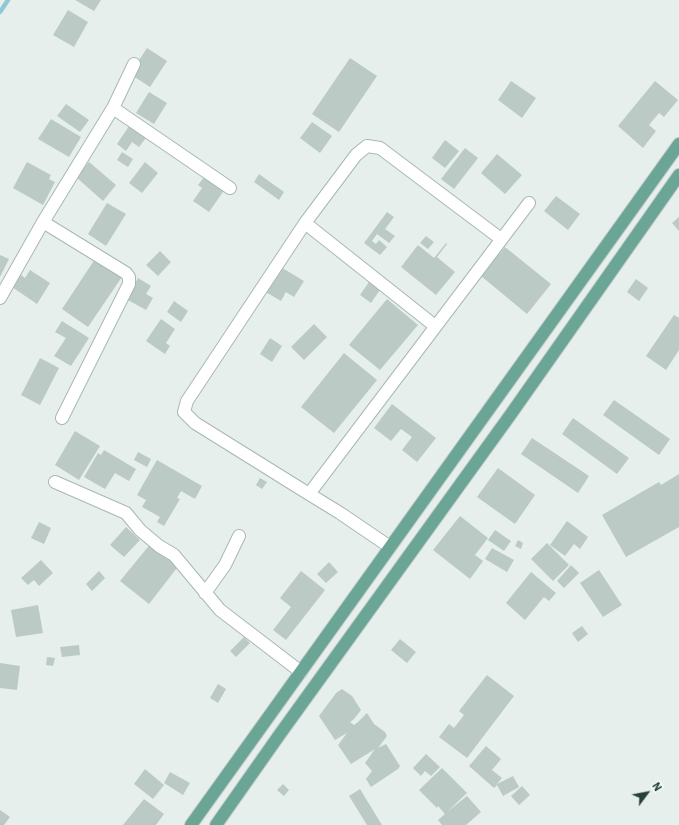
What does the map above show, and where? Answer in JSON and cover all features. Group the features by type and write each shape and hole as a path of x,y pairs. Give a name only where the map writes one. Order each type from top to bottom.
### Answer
{"main road":[{"path":"191,825 679,144"},
{"path":"216,825 511,414 679,175"}],"street":[{"path":"0,298 43,222 113,108 134,64"},
{"path":"113,108 230,188"},
{"path":"390,547 340,513 195,423 184,412 187,401 304,223 356,155 367,146 380,148 501,239"},
{"path":"309,494 529,203"},
{"path":"43,222 126,273 129,277 129,284 62,418"},
{"path":"304,223 435,326"},
{"path":"55,482 126,513 140,530 159,546 174,555 220,610 301,672"},
{"path":"205,593 225,565 239,536"}],"building":[{"path":"75,0 101,0 94,11"},
{"path":"68,10 88,22 74,47 53,35"},
{"path":"147,48 167,61 150,87 130,74"},
{"path":"350,58 377,76 339,132 312,114"},
{"path":"511,81 536,98 522,118 498,100"},
{"path":"655,81 678,100 664,117 659,113 649,125 656,131 643,148 618,126"},
{"path":"149,92 167,103 154,124 136,113"},
{"path":"66,104 89,120 80,132 57,116"},
{"path":"51,119 81,137 69,157 38,139"},
{"path":"312,122 332,136 320,153 300,138"},
{"path":"131,123 148,135 139,147 132,142 126,151 117,144"},
{"path":"445,140 459,151 445,168 432,158"},
{"path":"465,148 478,158 454,189 441,179"},
{"path":"122,152 133,159 128,167 117,160"},
{"path":"497,154 522,175 505,194 481,173"},
{"path":"27,162 51,175 49,179 55,182 43,205 13,188"},
{"path":"89,162 116,185 103,201 76,177"},
{"path":"145,162 158,173 142,193 129,183"},
{"path":"259,174 284,192 279,200 254,182"},
{"path":"205,176 225,189 209,212 193,201 202,188 198,185"},
{"path":"556,196 580,214 568,230 544,211"},
{"path":"107,203 126,214 106,246 88,234"},
{"path":"387,212 394,217 385,229 395,236 389,243 377,234 372,241 376,244 379,240 387,247 380,255 364,243"},
{"path":"679,217 679,231 672,223"},
{"path":"426,236 434,242 428,249 420,243"},
{"path":"446,243 447,244 437,257 455,272 436,295 401,267 418,245 434,258"},
{"path":"505,247 551,284 527,314 481,276"},
{"path":"160,251 171,262 158,276 146,265"},
{"path":"0,255 9,259 0,277"},
{"path":"97,256 124,274 88,327 62,309"},
{"path":"279,266 304,281 294,297 286,292 281,301 264,291"},
{"path":"30,270 50,283 37,304 9,285 17,272 25,278"},
{"path":"138,278 151,286 146,294 153,298 146,310 126,299"},
{"path":"371,279 382,287 371,303 360,295"},
{"path":"636,279 648,288 639,301 627,292"},
{"path":"387,299 418,325 380,370 349,345"},
{"path":"174,301 188,311 181,322 167,312"},
{"path":"674,315 679,318 679,350 666,370 646,356"},
{"path":"161,319 175,329 166,343 170,346 165,354 146,341"},
{"path":"62,321 89,338 71,366 54,356 66,338 55,332"},
{"path":"314,324 327,337 304,360 291,347"},
{"path":"270,338 282,346 272,362 260,354"},
{"path":"344,353 377,380 334,433 301,407"},
{"path":"40,358 59,368 40,405 21,395"},
{"path":"614,400 670,439 659,455 603,415"},
{"path":"392,404 436,438 417,462 402,450 412,437 401,429 391,441 374,428"},
{"path":"573,418 629,458 617,474 562,434"},
{"path":"75,431 100,446 79,480 55,465"},
{"path":"532,438 589,476 578,493 521,454"},
{"path":"104,450 136,469 129,481 115,473 105,489 84,477 98,453 101,455"},
{"path":"138,452 151,459 147,467 134,460"},
{"path":"157,460 202,486 195,499 181,491 177,498 180,499 164,526 157,522 160,517 142,507 146,500 137,495"},
{"path":"498,468 535,495 515,524 477,497"},
{"path":"679,474 679,527 626,557 602,515 659,482 661,485"},
{"path":"260,478 267,482 262,489 256,485"},
{"path":"460,516 488,538 475,555 483,561 470,579 433,550"},
{"path":"567,521 588,537 580,549 574,544 565,556 550,545"},
{"path":"39,522 51,528 44,544 31,538"},
{"path":"126,527 140,540 124,557 110,545"},
{"path":"495,530 511,541 504,551 488,540"},
{"path":"518,540 523,543 521,549 515,546"},
{"path":"152,542 180,564 149,604 120,581"},
{"path":"547,543 569,565 553,581 531,559"},
{"path":"492,548 514,560 507,572 485,559"},
{"path":"41,560 53,573 39,586 34,580 28,585 21,578"},
{"path":"329,562 338,572 326,583 317,574"},
{"path":"571,565 579,573 564,588 557,581"},
{"path":"599,570 622,605 603,617 580,583"},
{"path":"99,571 105,578 92,591 86,584"},
{"path":"301,571 325,590 286,640 273,630 291,607 280,598"},
{"path":"531,572 556,593 549,601 544,597 525,620 506,603"},
{"path":"38,605 43,633 16,637 11,610"},
{"path":"582,626 588,634 578,642 572,633"},
{"path":"244,637 250,643 236,657 230,651"},
{"path":"400,639 416,652 407,663 391,650"},
{"path":"79,645 80,655 62,657 60,647"},
{"path":"47,657 55,658 53,666 46,665"},
{"path":"0,663 20,666 17,690 0,688"},
{"path":"487,675 514,696 467,758 439,737 449,724 454,728 464,715 459,711"},
{"path":"218,684 226,689 218,703 210,698"},
{"path":"342,689 352,696 361,710 350,722 354,725 367,713 374,724 385,732 387,736 378,748 386,744 400,766 398,769 371,787 366,779 372,771 365,763 375,749 351,764 338,745 347,733 335,740 319,716 336,693"},
{"path":"486,746 501,759 492,770 502,778 497,784 513,776 519,787 503,796 497,785 494,788 469,766"},
{"path":"426,754 440,767 431,776 425,771 421,776 413,768"},
{"path":"442,768 467,793 447,812 467,796 481,812 466,825 442,825 438,820 445,814 419,790"},
{"path":"145,769 164,785 153,799 134,784"},
{"path":"170,772 190,783 183,795 164,783"},
{"path":"283,784 289,790 284,796 277,790"},
{"path":"522,786 530,795 519,805 511,796"},
{"path":"360,789 382,825 367,825 349,796"},
{"path":"144,799 164,814 156,825 123,825"},
{"path":"0,810 10,817 4,825 0,825"}],"waterway":[{"path":"0,12 8,0"}]}
